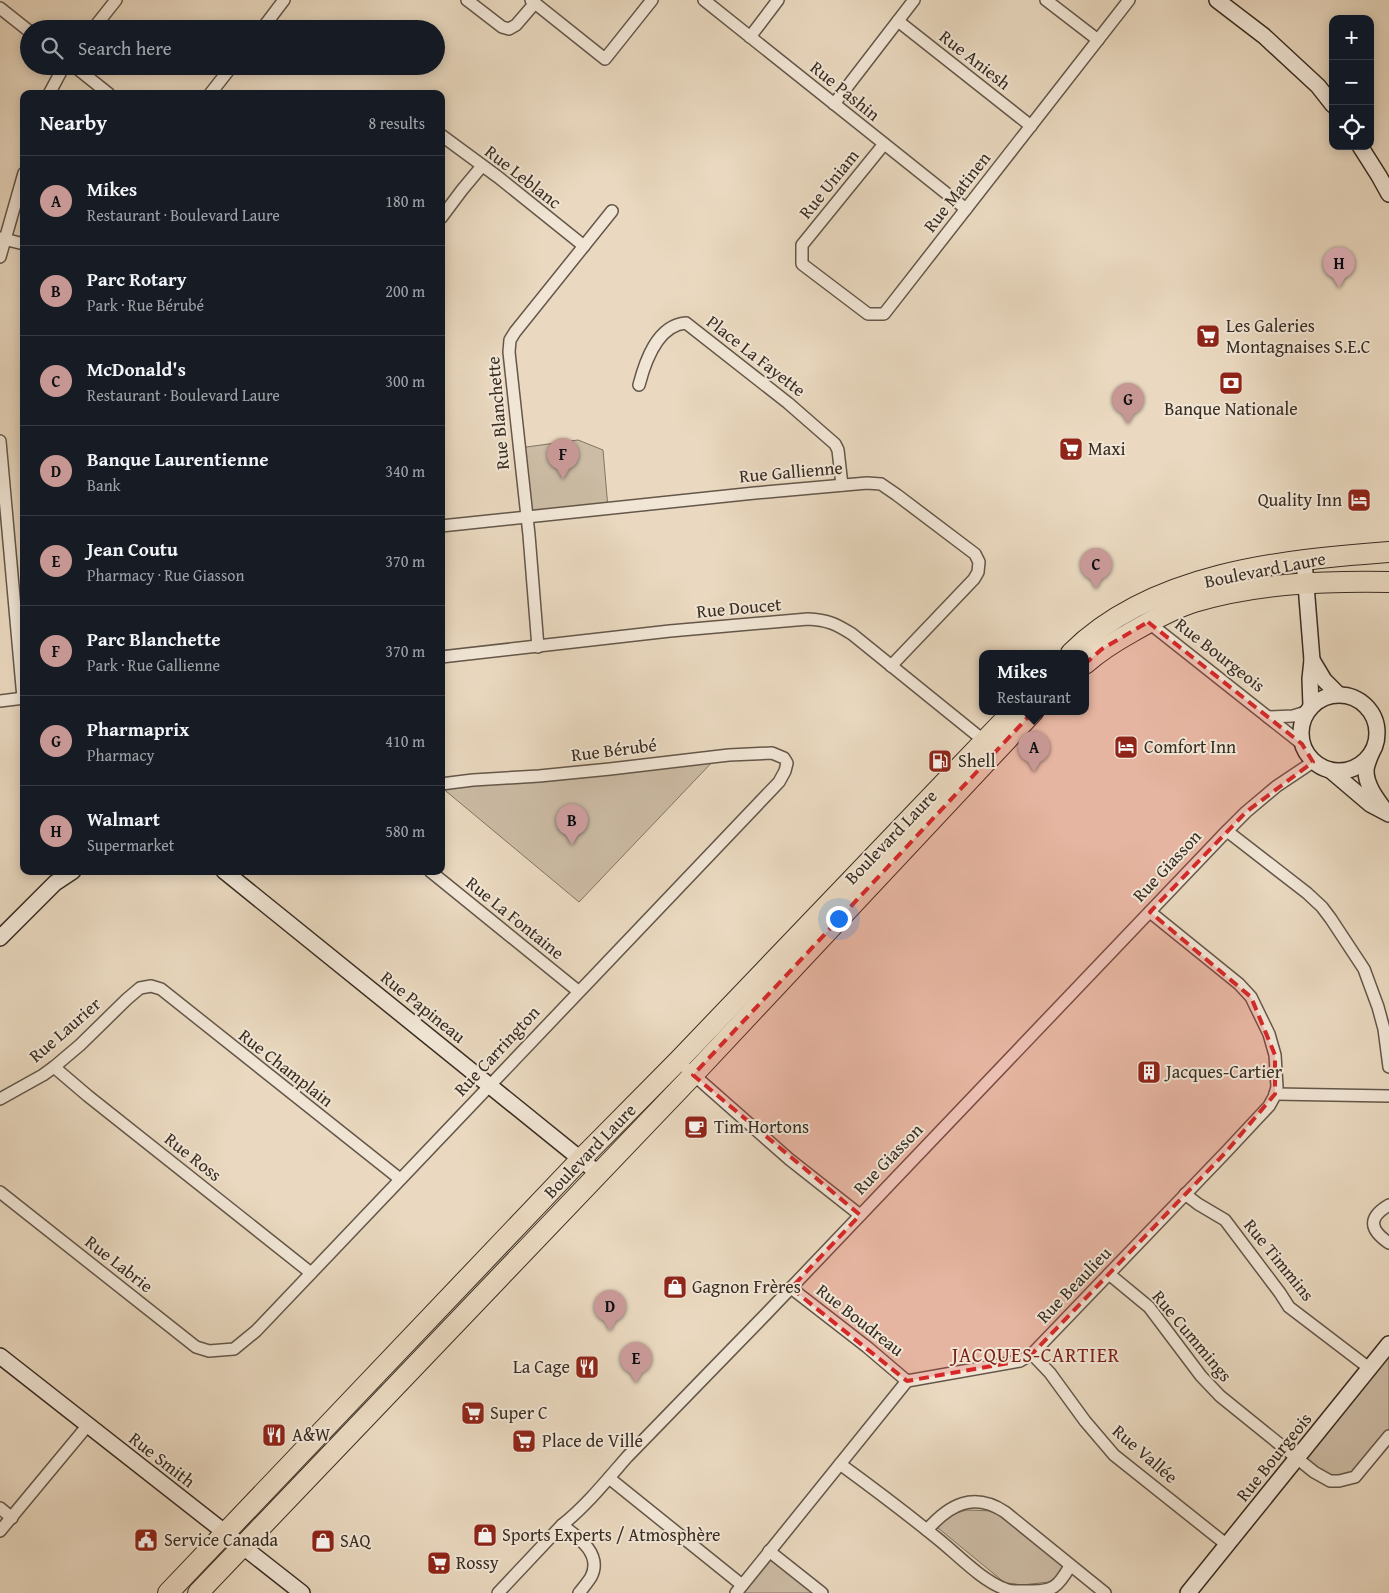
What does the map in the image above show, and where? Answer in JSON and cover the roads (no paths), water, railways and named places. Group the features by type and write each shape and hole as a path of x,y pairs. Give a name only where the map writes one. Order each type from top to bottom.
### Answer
{"highway":[{"name":"Boulevard Laure","path":"1074,650 1112,620 1185,586 1227,573 1304,560 1389,552"},
{"name":"Boulevard Laure","path":"1089,660 1102,649 1148,622 1192,602 1254,588 1306,583 1389,582"},
{"name":"Boulevard Laure","path":"198,1593 693,1075 991,745 1010,715"},
{"name":"Boulevard Laure","path":"168,1593 678,1061 991,745 1029,715"}],"street":[{"path":"100,20 116,0"},
{"path":"269,20 284,0"},
{"path":"467,0 502,27 508,29 516,25 533,2 605,58 652,0"},
{"name":"Rue Pashin","path":"704,0 966,209"},
{"path":"750,37 778,0"},
{"path":"834,104 914,0"},
{"path":"1046,0 1098,40"},
{"name":"Rue Matinen","path":"802,245 802,264 868,314 884,314 1129,0"},
{"path":"1217,0 1264,36 1318,86 1329,100"},
{"path":"0,8 20,23"},
{"name":"Rue Aniesh","path":"898,21 1031,126"},
{"path":"51,90 59,75"},
{"path":"85,75 104,90"},
{"path":"213,90 225,75"},
{"name":"Rue Leblanc","path":"445,138 584,246"},
{"name":"Rue Uniam","path":"802,245 884,144"},
{"path":"1363,150 1389,194"},
{"path":"445,213 482,166"},
{"path":"0,257 3,239 20,186"},
{"name":"Rue Blanchette","path":"538,647 529,535 509,352 510,340 612,211"},
{"path":"3,239 20,243"},
{"name":"Place La Fayette","path":"639,385 644,365 662,336 677,324 686,323 788,403 835,444 838,450 842,485"},
{"path":"0,441 20,655"},
{"name":"Rue Gallienne","path":"445,526 842,485 881,484 976,554 979,562 978,572 974,579 891,666"},
{"path":"1304,560 1312,660 1309,709"},
{"name":"Rue Doucet","path":"445,656 538,647 670,631 822,620 832,622 852,634 991,745"},
{"name":"Rue Bourgeois","path":"1148,622 1302,744"},
{"path":"1312,660 1324,680 1338,694"},
{"path":"1338,694 1350,696 1360,701 1369,709 1375,720 1377,731 1376,743 1366,771 1374,795 1388,813 1370,804 1330,770 1313,762 1306,754 1300,733 1302,722 1309,709 1319,700 1338,694"},
{"path":"0,701 20,698"},
{"name":"Rue Bourgeois","path":"1268,717 1293,716 1309,709"},
{"name":"Rue Bérubé","path":"445,784 610,769 729,755 772,753 784,758 787,763"},
{"path":"1330,770 1353,769 1363,763 1371,754"},
{"name":"Rue Giasson","path":"498,1593 1227,831 1277,786 1313,762"},
{"name":"Rue Carrington","path":"222,1350 234,1349 246,1340 311,1273 489,1084 779,782 787,763"},
{"path":"1227,831 1307,893 1322,907 1331,919 1364,969 1384,1029 1389,1067"},
{"path":"0,938 55,883 67,875"},
{"name":"Rue Papineau","path":"229,875 599,1174"},
{"name":"Rue La Fontaine","path":"435,875 578,991"},
{"path":"1150,912 1239,984 1251,998 1269,1034 1274,1055 1277,1087 1275,1094 1389,1096 1389,1092"},
{"name":"Rue Laurier","path":"0,1099 54,1067 80,1046 140,988 151,986"},
{"name":"Rue Champlain","path":"151,986 161,989 400,1179"},
{"path":"678,1061 789,1159 860,1215"},
{"name":"Rue Ross","path":"54,1067 311,1273"},
{"name":"Rue Beaulieu","path":"907,1380 1020,1361 1032,1354 1269,1106 1275,1094"},
{"name":"Rue Labrie","path":"0,1192 196,1347 209,1351 222,1350"},
{"name":"Rue Timmins","path":"1185,1194 1225,1220 1289,1307 1369,1368"},
{"path":"1389,1205 1378,1212 1374,1219 1374,1226 1377,1234 1389,1243"},
{"name":"Rue Cummings","path":"1109,1274 1149,1307 1202,1376 1220,1396 1314,1472 1330,1481 1355,1477 1389,1436"},
{"name":"Rue Boudreau","path":"790,1288 907,1380"},
{"name":"Rue Bourgeois","path":"1188,1593 1389,1344"},
{"name":"Rue Vallée","path":"1032,1354 1050,1372 1085,1421 1114,1455 1226,1545"},
{"name":"Rue Smith","path":"0,1356 302,1593"},
{"path":"609,1478 739,1589 907,1380"},
{"path":"0,1531 88,1425"},
{"path":"840,1464 927,1530 960,1559 1006,1590 1037,1592 1051,1589 1062,1579 1070,1566"},
{"path":"927,1530 954,1506 972,1502 989,1504 1005,1512 1105,1593"},
{"path":"0,1508 12,1518"},
{"path":"562,1525 584,1542 594,1560 592,1575 579,1593"},
{"path":"769,1551 822,1593"}],"place":[{"name":"Walmart","path":"1339,288"},
{"name":"Les Galeries Montagnaises S.E.C","path":"1208,336"},
{"name":"Banque Nationale","path":"1231,383"},
{"name":"Pharmaprix","path":"1128,424"},
{"name":"Maxi","path":"1071,449"},
{"name":"Parc Blanchette","path":"563,479"},
{"name":"Quality Inn","path":"1359,500"},
{"name":"McDonald's","path":"1096,589"},
{"name":"Comfort Inn","path":"1126,747"},
{"name":"Shell","path":"940,761"},
{"name":"Mikes","path":"1034,772"},
{"name":"Parc Rotary","path":"572,845"},
{"name":"Jacques-Cartier","path":"1149,1072"},
{"name":"Tim Hortons","path":"696,1127"},
{"name":"Gagnon Frères","path":"675,1287"},
{"name":"Banque Laurentienne","path":"610,1331"},
{"name":"La Cage","path":"587,1367"},
{"name":"Jean Coutu","path":"636,1383"},
{"name":"Super C","path":"473,1413"},
{"name":"A&W","path":"274,1435"},
{"name":"Place de Ville","path":"524,1441"},
{"name":"Sports Experts / Atmosphère","path":"485,1535"},
{"name":"Service Canada","path":"146,1540"},
{"name":"SAQ","path":"323,1541"},
{"name":"Rossy","path":"439,1563"}],"district":[{"name":"JACQUES-CARTIER","path":"1036,1355"}]}
